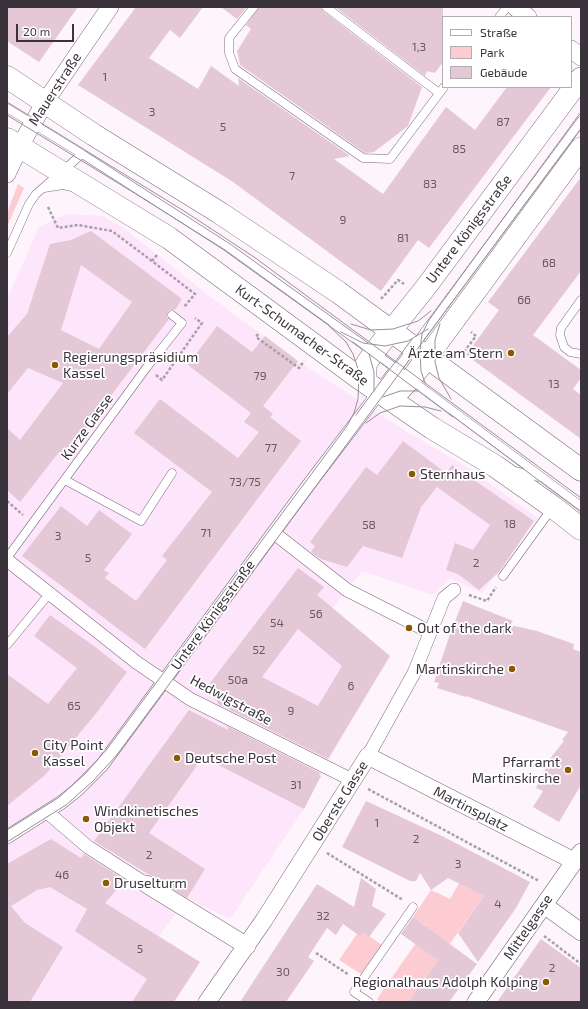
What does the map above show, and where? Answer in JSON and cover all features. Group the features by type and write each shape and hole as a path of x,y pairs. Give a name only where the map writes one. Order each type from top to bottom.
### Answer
{"main road":[{"path":"7,77 220,213 338,292 581,470"},
{"name":"Kurt-Schumacher-Straße","path":"13,142 105,197 169,238 379,392 495,466 553,507 581,529"}],"street":[{"name":"Mauerstraße","path":"7,174 13,142 32,124 44,102 110,7"},
{"path":"515,7 527,16"},
{"path":"572,51 581,57"},
{"name":"Untere Königsstraße","path":"7,837 47,812 77,790 102,765 379,392 366,364 581,78"},
{"path":"379,392 404,374 581,148"},
{"path":"274,533 347,590 430,632"},
{"name":"Hedwigstraße","path":"7,559 136,662 190,699 354,781"},
{"name":"Oberste Gasse","path":"207,1002 247,946 312,843 354,781 414,673 444,598 454,590"},
{"name":"Martinsplatz","path":"368,756 578,856"},
{"path":"47,812 88,847 247,946"},
{"name":"Mittelgasse","path":"476,1002 578,856"},
{"path":"544,905 581,932"}],"lane":[{"path":"254,7 229,38 229,53 235,69 363,158 390,159 442,90 326,7"},
{"path":"500,16 507,7"},
{"path":"7,108 227,247 374,352 581,506"},
{"path":"420,353 581,121"},
{"path":"7,252 29,204 41,189 82,154"},
{"path":"41,189 50,186 63,185 105,197"},
{"path":"581,300 561,328 560,335 564,347 570,352 581,354"},
{"name":"Kurze Gasse","path":"7,559 147,367 182,323 172,315"},
{"path":"495,466 544,478"},
{"path":"65,480 141,521 172,473"},
{"path":"503,576 553,507"},
{"path":"7,645 49,594"},
{"path":"368,1002 354,992 413,907"}],"path":[{"path":"48,208 58,228 78,225 112,231 152,261"},
{"path":"378,295 382,298 398,280 408,287"},
{"path":"465,328 476,336 461,356 467,360"},
{"path":"258,334 256,337 298,368 304,361"},
{"path":"7,501 32,523"},
{"path":"454,590 487,601 503,576"},
{"path":"354,781 554,889"},
{"path":"312,843 413,907"},
{"path":"540,934 581,964"},
{"path":"316,953 361,982"}],"shaded area":[{"path":"67,214 102,216 122,227 208,295 298,361 412,435 464,465 538,518 482,593 450,578 433,595 362,571 333,608 390,656 333,752 304,809 230,919 187,898 159,936 200,962 174,1002 7,1002 7,299 39,227"}],"green space":[{"path":"18,184 24,188 7,227 7,213"},
{"path":"459,883 484,896 408,1002 381,1002 377,999 427,927 413,917 431,890 450,899"},
{"path":"363,932 382,945 361,974 339,960 357,934"}],"building":[{"path":"7,7 78,7 39,62 7,41"},
{"path":"136,7 203,7 180,38 170,30 149,58 198,89 211,66 239,86 238,78 350,156 334,159 383,194 446,107 475,130 506,88 550,88 429,248 418,240 381,291 233,182 78,85"},
{"path":"221,7 247,7 237,19"},
{"path":"259,7 321,7 323,11 422,87 408,126 374,152 365,153 240,65 237,51 251,29 246,25"},
{"path":"335,7 443,7 442,63 435,73 427,71 425,76"},
{"path":"581,177 581,271 533,335 581,370 581,378 573,389 581,395 581,439 466,355 499,310 488,302"},
{"path":"91,231 182,299 175,310 170,310 168,312 167,317 169,319 66,455 59,452 20,502 7,490 7,428 20,440 63,383 28,368 7,394 7,337 27,314 50,244 71,240","holes":["81,265 132,302 99,349 61,330"]},
{"path":"217,326 252,352 265,336 298,361 263,406 273,414 270,417 301,441 145,649 22,556 61,506 87,526 99,510 132,534 104,570 109,573 105,578 136,601 167,560 162,556 212,492 134,433 160,399 238,458 259,432 244,422 251,413 188,365"},
{"path":"403,441 446,473 452,465 534,521 500,571 479,590 458,574 446,570 455,543 473,550 490,525 437,487 421,507 402,558 363,546 347,567 321,559 311,552 315,546 310,542 366,467 377,475"},
{"path":"298,568 324,587 317,595 390,656 328,759 218,704 210,683","holes":["298,629 342,666 318,706 262,677"]},
{"name":"Martinskirche","path":"463,601 513,621 510,625 537,631 574,644 573,649 581,652 581,785 559,822 533,807 543,791 536,788 546,768 544,766 564,741 562,740 568,732 466,696 437,688 439,683 434,682"},
{"path":"50,615 94,646 127,672 98,711 45,775 7,806 7,674 48,704 77,668 34,636"},
{"path":"189,710 228,730 227,726 320,773 319,775 321,776 304,809 203,757 149,833 205,869 187,898 94,841"},
{"path":"366,801 444,837 530,882 516,908 478,962 458,933 484,896 448,878 431,890 420,873 416,881 410,881 342,847"},
{"path":"51,839 81,858 84,854 120,877 117,889 105,903 200,962 174,1002 132,1002 147,979 75,931 87,909 50,887 37,890 11,906 25,923 63,947 30,1002 7,1002 7,864"},
{"path":"361,878 376,889 372,906 386,914 369,937 363,932 360,936 343,924 336,935 327,928 308,957 314,961 286,1002 240,1002 317,884 354,907"},
{"path":"413,917 477,964 449,1002 408,1002 438,960 401,934"},
{"name":"Regionalhaus Adolph Kolping","path":"541,939 581,968 581,1002 497,1002"}],"tram line":[{"path":"7,102 184,211 254,257 581,498"},
{"path":"425,383 421,371 420,350 422,334 429,320 581,112"},
{"path":"7,115 149,202"},
{"path":"447,309 581,129"},
{"path":"144,199 225,250 329,325"},
{"path":"7,842 66,805 93,781 116,756 450,305"},
{"path":"351,324 371,330 393,329 418,321 431,311"},
{"path":"7,830 58,798 85,774 107,749 347,426 354,413 358,399 359,372 353,354 346,342 325,322"},
{"path":"440,324 435,340 435,362 439,378 451,399"},
{"path":"341,332 363,343 385,346 408,341 428,329"},
{"path":"356,415 412,339"},
{"path":"353,342 453,417"},
{"path":"369,354 374,372 374,391"},
{"path":"383,397 400,391 418,391"},
{"path":"366,423 380,413 400,406 425,407 441,411"},
{"path":"450,414 581,512"}],"place":[{"name":"Ärzte am Stern","path":"511,353"},
{"name":"Regierungspräsidium Kassel","path":"55,365"},
{"name":"Sternhaus","path":"412,474"},
{"name":"Out of the dark","path":"409,628"},
{"name":"Martinskirche","path":"512,669"},
{"name":"City Point Kassel","path":"35,753"},
{"name":"Deutsche Post","path":"177,758"},
{"name":"Pfarramt Martinskirche","path":"568,770"},
{"name":"Windkinetisches Objekt","path":"86,819"},
{"name":"Druselturm","path":"106,883"},
{"name":"Regionalhaus Adolph Kolping","path":"546,982"}]}
